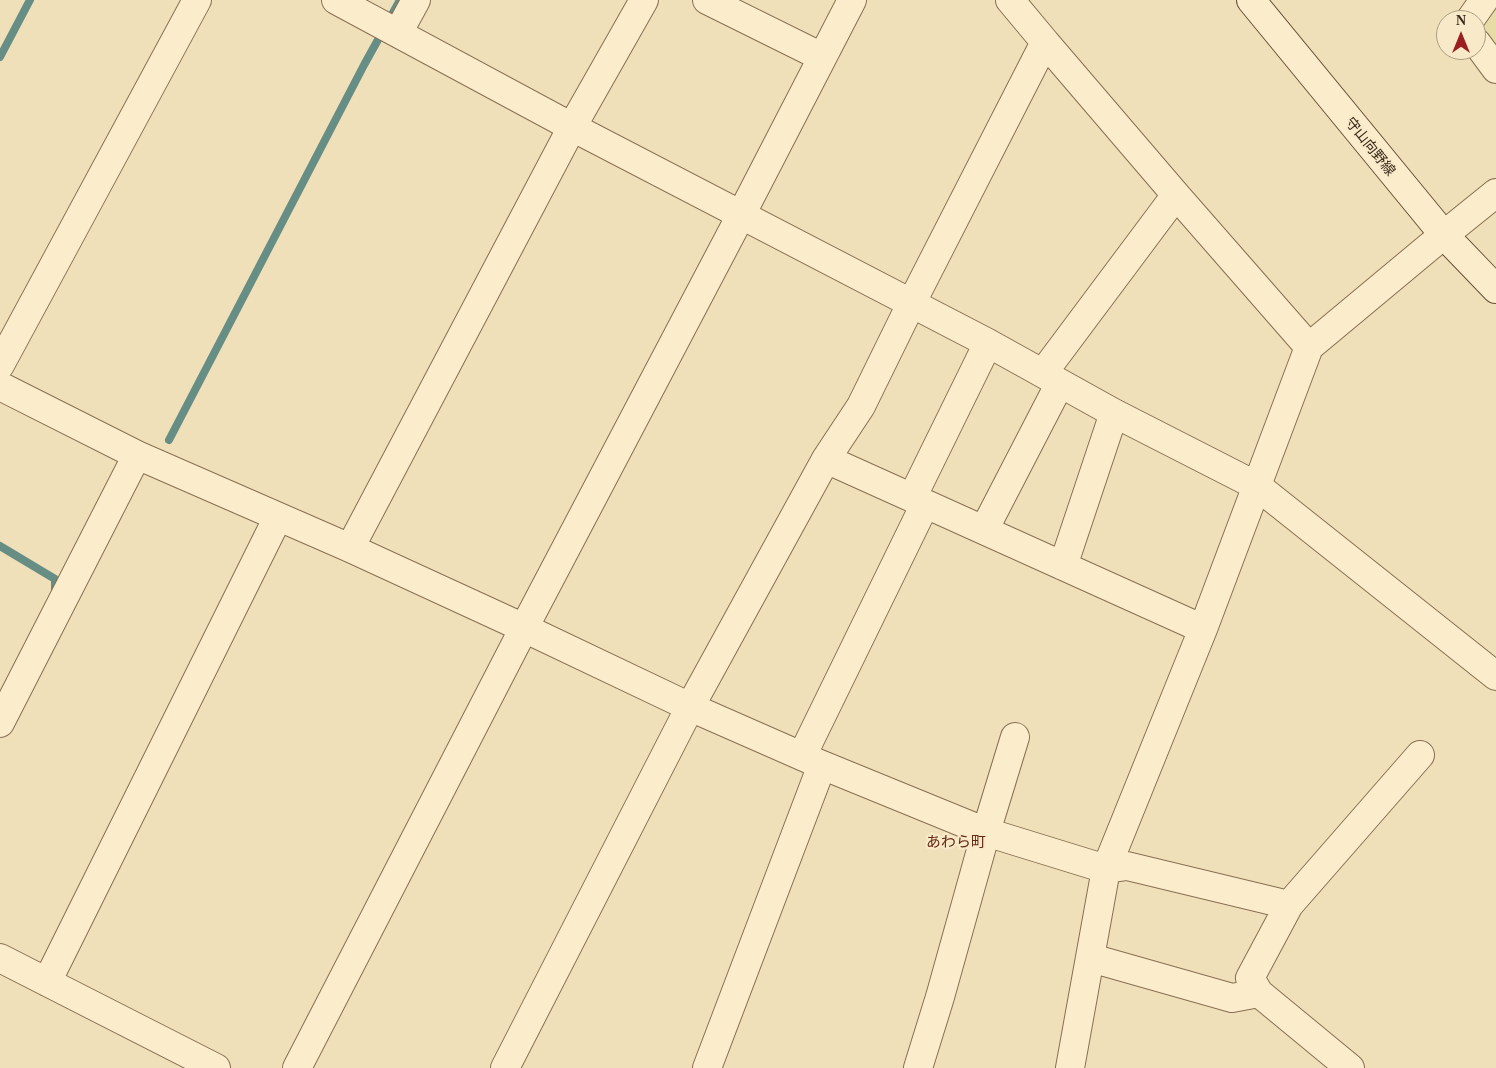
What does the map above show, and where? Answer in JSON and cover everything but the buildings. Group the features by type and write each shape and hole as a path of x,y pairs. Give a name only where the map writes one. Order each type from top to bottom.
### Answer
{"street":[{"path":"0,365 197,0"},
{"path":"336,0 572,127 988,343 1114,413 1258,486 1496,676"},
{"path":"398,33 416,0"},
{"path":"350,548 572,127 644,0"},
{"path":"707,0 822,57"},
{"path":"297,1068 852,0"},
{"path":"1010,0 1176,195 1309,347"},
{"name":"守山向野線","path":"1253,1 1444,235 1496,289"},
{"path":"505,1068 690,707 826,459 861,406 1045,42"},
{"path":"1486,55 1496,68"},
{"path":"1070,1068 1106,868 1203,629 1309,347 1496,193"},
{"path":"984,530 1051,378 1176,195"},
{"path":"707,1068 812,761 919,501 988,343"},
{"path":"0,386 137,455 350,548 690,707 812,761 986,832 1106,868 1127,866 1289,905"},
{"path":"1063,566 1114,413"},
{"path":"0,723 137,455"},
{"path":"826,459 1203,629"},
{"path":"47,982 278,517"},
{"path":"918,1068 1015,737"},
{"path":"1350,1068 1259,993 1250,978 1289,905 1420,755"},
{"path":"0,958 216,1068"},
{"path":"1091,958 1232,998 1259,993"}],"shaded area":[{"path":"1496,4 1496,44 1486,30 1486,19"}],"waterway":[{"path":"0,57 30,0"},
{"path":"169,440 364,65 400,0"},
{"path":"0,546 55,579 55,594"}],"district":[{"name":"あわら町","path":"956,841"}]}
